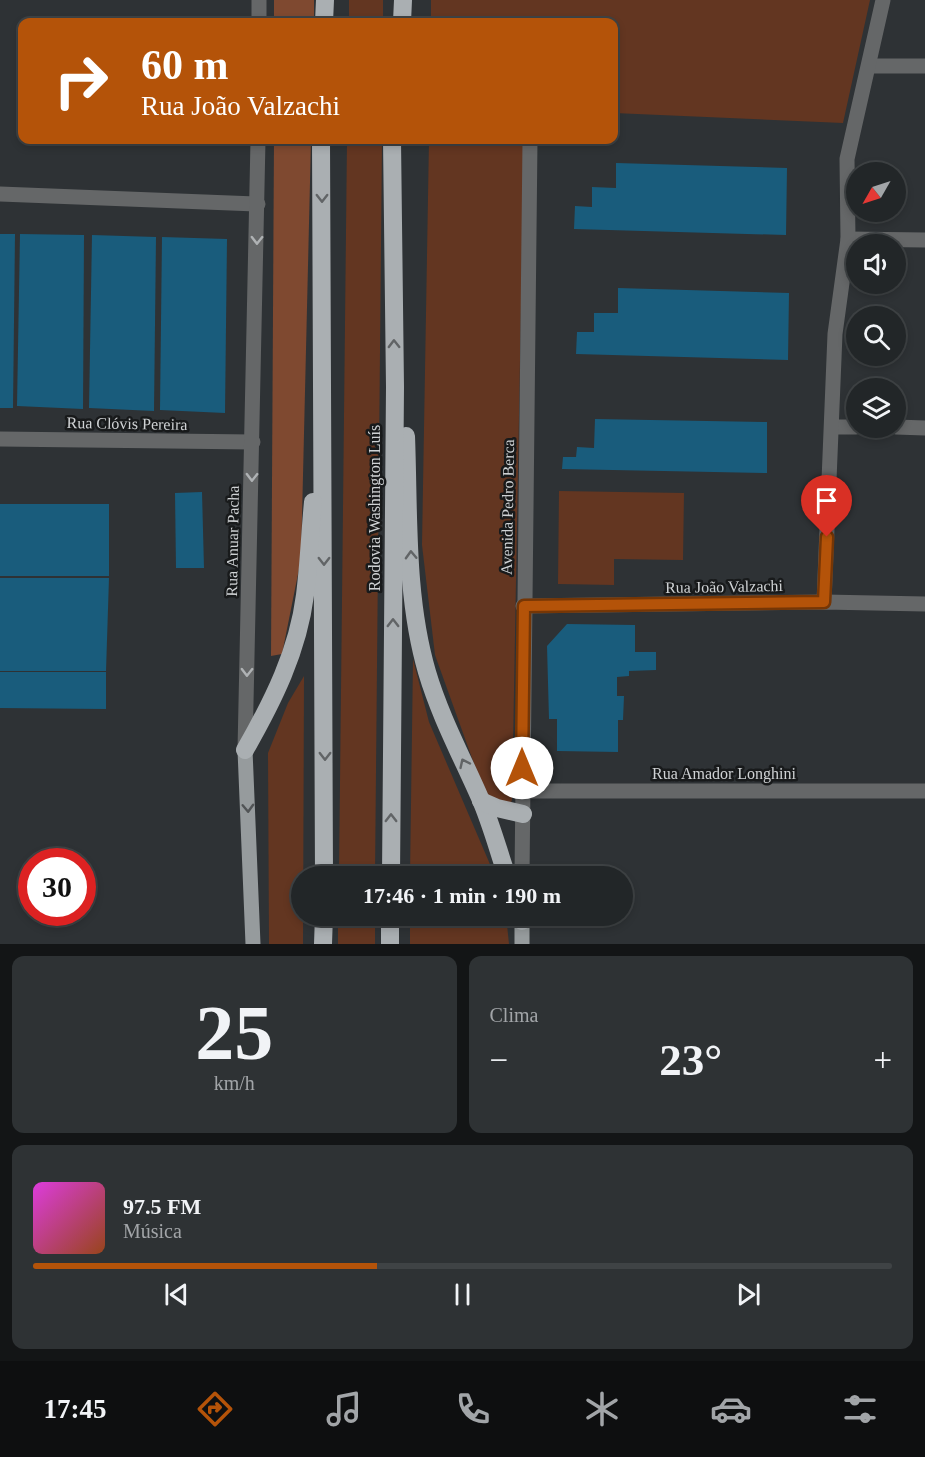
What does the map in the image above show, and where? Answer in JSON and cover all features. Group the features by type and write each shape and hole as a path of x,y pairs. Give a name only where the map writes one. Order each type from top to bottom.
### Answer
{"highway":[{"path":"319,0 320,18"},
{"path":"324,18 326,0"},
{"path":"394,0 394,18"},
{"path":"402,18 403,0"},
{"path":"321,144 324,866"},
{"name":"Rodovia Washington Luís","path":"391,866 395,387 392,144"},
{"path":"245,750 266,713 287,667 299,625 305,596 322,383"},
{"path":"395,387 405,423 412,584 418,633 427,673 449,730 481,801 504,866"},
{"path":"481,801 496,808 523,814"},
{"path":"323,944 324,926"},
{"path":"390,926 390,944"}],"main road":[{"name":"Rua Anuar Pacha","path":"245,750 253,944"},
{"path":"521,926 522,944"}],"street":[{"path":"258,18 259,0"},
{"path":"848,234 847,159 883,0"},
{"path":"869,66 925,66"},
{"name":"Rua Anuar Pacha","path":"245,750 258,144"},
{"name":"Avenida Pedro Berca","path":"522,866 530,144"},
{"path":"0,194 258,204"},
{"path":"906,240 925,240"},
{"path":"824,602 835,334 846,254"},
{"path":"832,427 846,427"},
{"path":"906,427 925,428"},
{"name":"Rua Clóvis Pereira","path":"0,439 253,442"},
{"name":"Rua João Valzachi","path":"524,606 824,602 925,604"},
{"name":"Rua Amador Longhini","path":"522,791 925,791"}],"shaded area":[{"path":"274,0 314,0 314,18 274,18"},
{"path":"349,0 383,0 383,18 349,18"},
{"path":"431,0 870,0 843,123 618,113 618,18 431,18"},
{"path":"274,144 311,144 301,559 282,654 271,656"},
{"path":"347,144 382,144 375,866 339,866"},
{"path":"429,144 524,144 512,800 509,807 486,797 435,655 422,545"},
{"path":"559,491 684,493 683,560 614,559 614,585 558,584"},
{"path":"413,659 429,722 491,866 410,866"},
{"path":"304,676 303,866 291,866 291,926 303,926 303,944 269,944 268,753 288,703"},
{"path":"338,926 375,926 375,944 338,944"},
{"path":"410,926 507,926 509,944 410,944"}],"building":[{"path":"616,163 787,168 786,235 574,229 575,206 592,207 592,187 616,188"},
{"path":"0,234 15,234 13,408 0,408"},
{"path":"20,234 84,235 83,409 17,406"},
{"path":"92,235 156,237 154,411 89,408"},
{"path":"162,237 227,239 225,413 160,410"},
{"path":"618,288 789,293 788,360 576,354 577,332 594,332 594,313 618,313"},
{"path":"595,419 767,422 767,473 562,469 563,457 576,457 577,447 594,448"},
{"path":"202,492 204,568 176,568 175,493"},
{"path":"0,504 109,504 109,576 0,576"},
{"path":"0,578 109,578 106,671 0,671"},
{"path":"567,624 635,625 635,652 656,652 656,670 629,671 629,676 617,677 617,696 624,696 623,720 618,720 618,752 557,751 557,719 549,719 547,646"},
{"path":"0,672 106,672 106,709 0,708"}],"route":[{"path":"522,768 524,606 824,602 827,537"}]}
